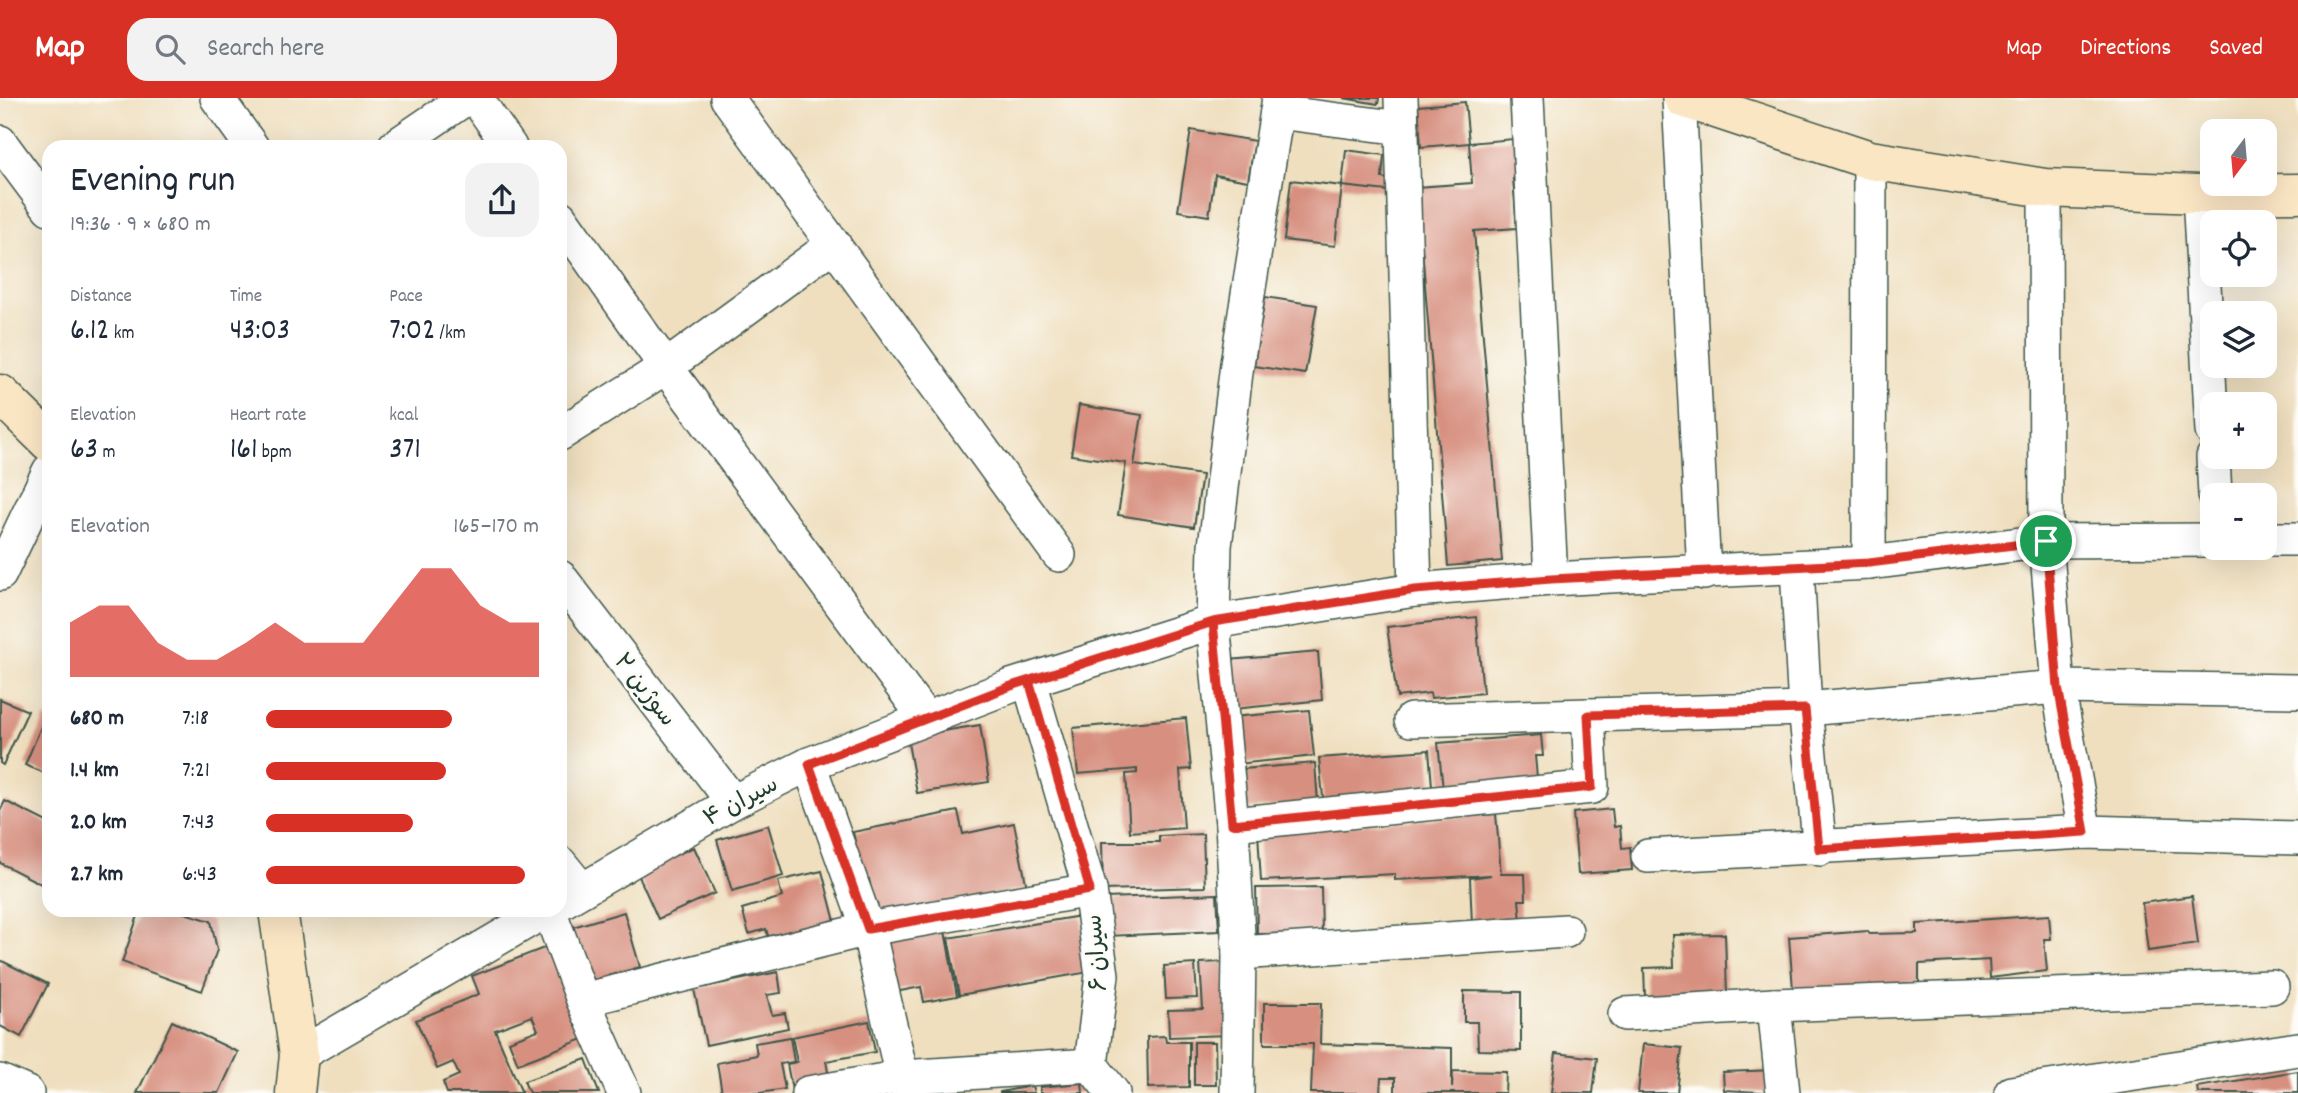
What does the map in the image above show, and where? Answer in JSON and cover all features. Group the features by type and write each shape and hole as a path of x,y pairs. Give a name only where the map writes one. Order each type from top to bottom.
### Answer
{"main road":[{"path":"1681,98 1870,160 2045,188 2199,194 2298,193"},
{"path":"0,394 42,431"},
{"path":"279,917 299,1055 295,1093"}],"street":[{"path":"217,98 247,140"},
{"path":"404,140 466,98"},
{"path":"476,98 505,140"},
{"path":"727,98 1059,555"},
{"path":"1527,98 1551,579"},
{"path":"1681,98 1704,573"},
{"path":"1237,1093 1239,953 1232,824 1213,622 1215,546 1237,364 1278,105 1401,113 1415,590"},
{"path":"0,142 42,199"},
{"path":"1869,563 1870,160"},
{"path":"2045,188 2046,541 2058,687 2085,832"},
{"path":"2199,194 2210,392"},
{"path":"567,227 666,367 926,719"},
{"path":"567,430 666,367 834,244"},
{"path":"0,574 42,486"},
{"path":"2277,539 2298,539"},
{"name":"سیران ۴","path":"571,896 733,802 809,764 1029,681 1213,622 1415,590 1551,579 1869,563 2046,541 2200,540"},
{"path":"1797,568 1805,709 1819,849"},
{"name":"سوژین ۲","path":"567,586 733,802"},
{"name":"سیران ۶","path":"1029,681 1090,890 1102,975 1091,1065"},
{"path":"1412,720 1805,709 2058,687 2298,691"},
{"path":"1232,824 1592,787 1588,715"},
{"path":"809,764 868,929 902,1077"},
{"path":"1648,856 1819,849 2085,832 2298,838"},
{"path":"583,1000 868,929 1090,890"},
{"path":"299,1055 536,917"},
{"path":"551,917 583,1000 624,1093"},
{"path":"1239,953 1566,931"},
{"path":"1625,1014 1774,1005 2272,987"},
{"path":"1774,1005 1783,1093"},
{"path":"2011,1093 2298,1049"},
{"path":"808,1093 902,1077 1091,1065 1113,1093"},
{"path":"0,1081 27,1093"}],"building":[{"path":"1343,98 1379,98 1378,104"},
{"path":"1465,102 1469,143 1421,147 1418,106"},
{"path":"1191,130 1255,141 1248,181 1215,175 1209,216 1178,211"},
{"path":"1525,138 1528,178 1513,179 1517,228 1474,231 1502,561 1448,566 1417,187 1472,183 1469,143"},
{"path":"1346,150 1384,155 1382,178 1389,179 1387,191 1342,186"},
{"path":"1291,180 1342,186 1335,246 1284,240"},
{"path":"1265,297 1317,305 1305,374 1254,366"},
{"path":"1079,405 1142,415 1134,465 1202,475 1194,527 1118,515 1126,463 1071,455"},
{"path":"1476,617 1483,693 1431,698 1430,693 1397,697 1387,627"},
{"path":"1318,652 1322,700 1234,709 1229,660"},
{"path":"0,699 28,711 3,765 0,763"},
{"path":"1309,710 1314,756 1237,764 1232,717"},
{"path":"1186,718 1191,769 1180,770 1184,828 1130,832 1126,774 1137,773 1137,769 1078,774 1073,728"},
{"path":"42,724 42,772 25,765"},
{"path":"980,725 989,782 917,793 907,737"},
{"path":"1541,735 1543,756 1535,756 1538,788 1444,798 1438,743"},
{"path":"1429,750 1433,798 1324,807 1319,758"},
{"path":"1315,763 1318,803 1246,809 1243,769"},
{"path":"5,801 42,820 42,884 0,863 0,811"},
{"path":"1612,809 1614,827 1620,826 1622,848 1630,847 1632,870 1578,874 1573,813"},
{"path":"958,811 963,834 1014,823 1027,888 877,919 869,879 863,880 853,832"},
{"path":"1496,814 1501,874 1525,874 1526,900 1519,900 1521,922 1472,924 1470,878 1491,875 1395,880 1395,874 1261,881 1258,833"},
{"path":"768,825 783,876 732,891 717,840"},
{"path":"1203,834 1205,887 1103,890 1102,842 1159,842 1159,836"},
{"path":"694,847 715,893 658,919 637,872"},
{"path":"822,871 838,933 772,948 766,929 749,934 742,909 782,897 778,881"},
{"path":"1321,887 1322,933 1257,934 1256,888"},
{"path":"1217,894 1219,931 1107,936 1105,898"},
{"path":"2192,896 2198,944 2148,951 2142,903"},
{"path":"624,912 640,967 582,983 566,929"},
{"path":"2049,915 2051,939 2044,939 2047,971 1990,978 1989,960 1919,964 1919,983 1793,989 1789,937 1868,931 1869,934 1917,933 1917,924"},
{"path":"1081,916 1089,972 959,995 948,938"},
{"path":"138,917 198,917 211,921 217,950 202,991 122,962"},
{"path":"945,931 957,996 924,1002 921,987 895,992 885,942"},
{"path":"1725,934 1727,994 1645,996 1644,968 1674,967 1673,935"},
{"path":"549,946 586,1038 518,1064 509,1041 538,1030 532,1016 495,1030 522,1093 447,1093 443,1082 459,1075 453,1062 437,1069 416,1020 479,994 472,976"},
{"path":"0,960 48,984 21,1037 0,1026"},
{"path":"1224,962 1229,1035 1169,1037 1168,1010 1203,1009 1200,963"},
{"path":"1195,964 1197,998 1166,999 1164,966"},
{"path":"778,972 781,993 767,995 772,1015 785,1013 788,1028 706,1045 694,989"},
{"path":"1464,991 1521,992 1521,1051 1478,1050 1477,1022 1464,1022"},
{"path":"1264,1003 1321,1003 1320,1044 1452,1048 1452,1088 1453,1071 1506,1072 1505,1093 1395,1093 1395,1078 1381,1078 1380,1093 1311,1093 1313,1044 1264,1044"},
{"path":"172,1021 238,1052 219,1093 137,1093"},
{"path":"869,1021 875,1052 826,1061 830,1083 792,1090 787,1064 797,1062 792,1037"},
{"path":"1165,1036 1166,1042 1189,1042 1189,1087 1148,1088 1147,1037"},
{"path":"790,1037 794,1062 780,1064 785,1089 760,1093 722,1093 717,1063 757,1055 755,1043"},
{"path":"1194,1042 1215,1042 1216,1085 1194,1085"},
{"path":"1643,1044 1682,1048 1677,1093 1638,1093"},
{"path":"1556,1053 1597,1058 1593,1093 1551,1093"},
{"path":"586,1059 599,1093 529,1093 524,1081"},
{"path":"1777,1070 1778,1093 1724,1090 1723,1072"},
{"path":"2298,1071 2298,1093 2198,1093 2197,1087"},
{"path":"1082,1083 1083,1093 1040,1093 1040,1087"},
{"path":"1032,1086 1034,1093 1000,1093 1000,1092"}],"route":[{"path":"2046,541 1869,563 1551,579 1415,590 1213,622 1011,686 809,764 868,929 1090,890 1029,681 1213,622 1232,824 1592,787 1588,715 1805,709 1819,849 2085,832 2058,687 2046,541"}]}
